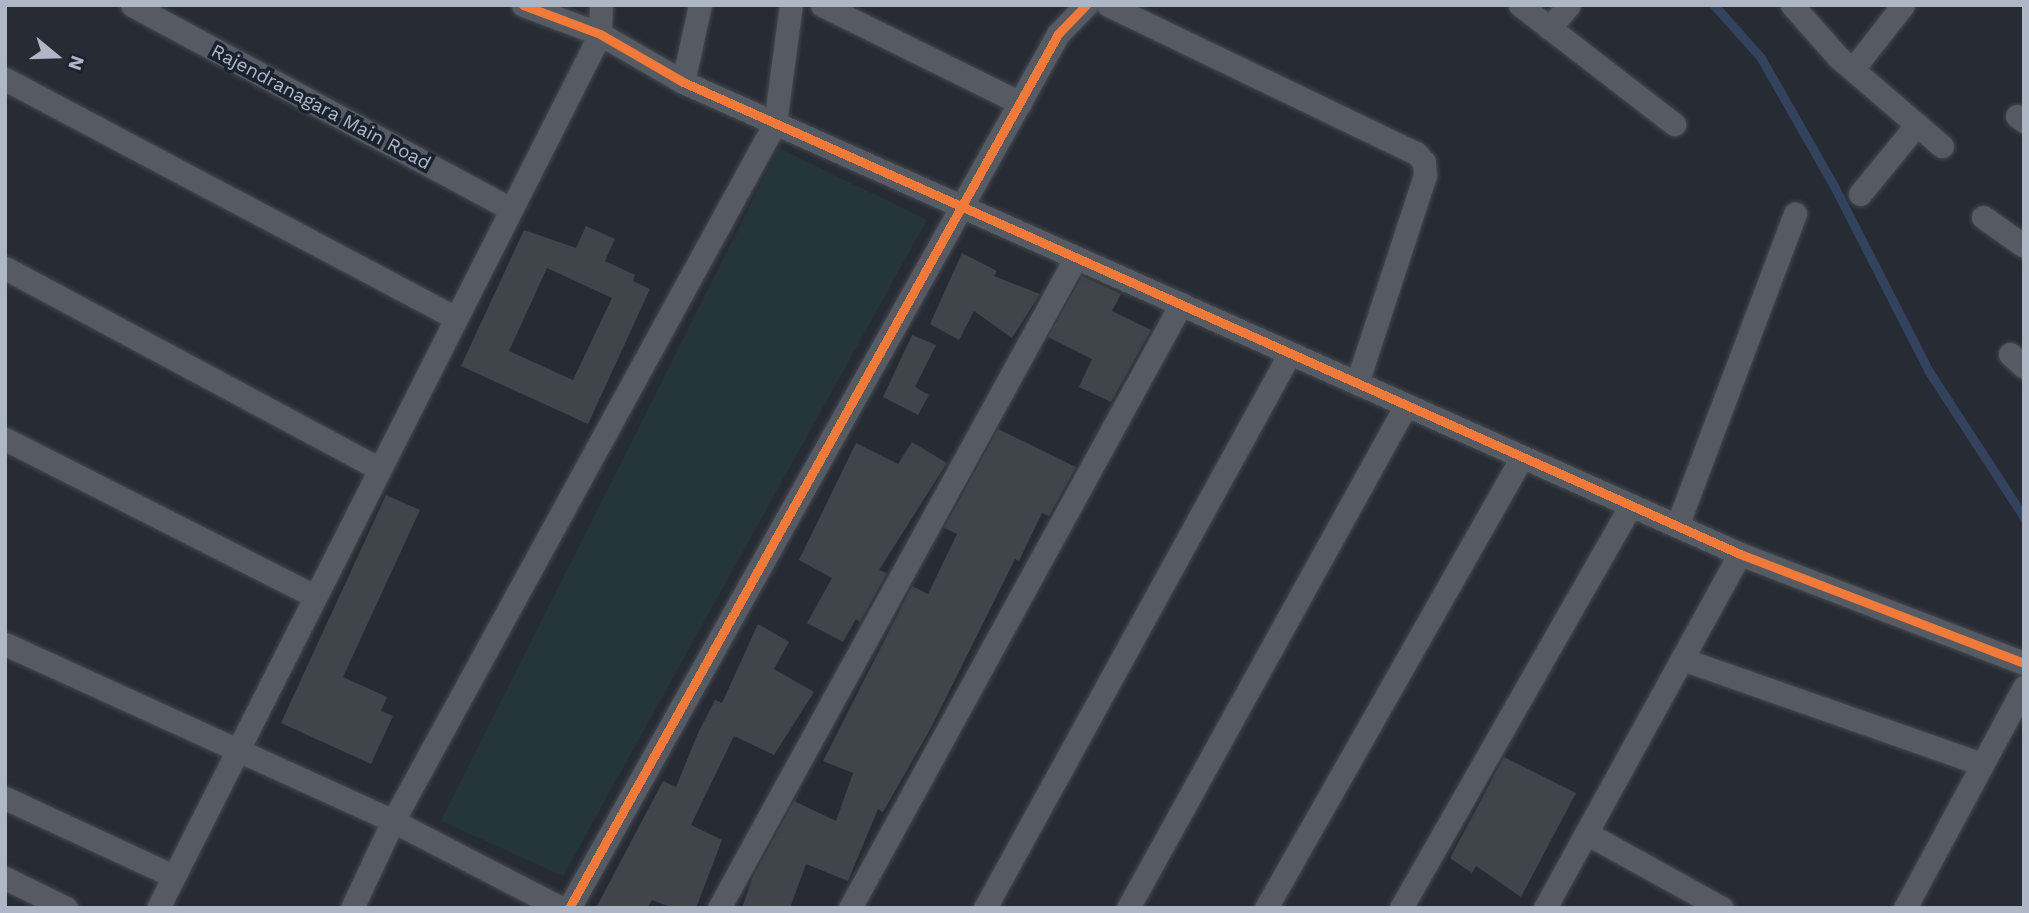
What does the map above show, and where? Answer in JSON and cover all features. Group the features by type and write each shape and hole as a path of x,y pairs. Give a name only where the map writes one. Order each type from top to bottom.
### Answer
{"street":[{"name":"Rajendranagara Main Road","path":"132,5 511,209"},
{"path":"523,5 600,34 683,82 1740,554 2024,663"},
{"path":"158,908 234,752 600,34 601,5"},
{"path":"683,82 700,5"},
{"path":"352,908 393,821 775,123 791,5"},
{"path":"822,5 1020,103"},
{"path":"569,908 964,207 1058,34 1086,5"},
{"path":"1108,5 1416,153 1424,162 1425,175 1357,383"},
{"path":"1520,5 1674,124"},
{"path":"1549,28 1569,5"},
{"path":"1792,5 1853,69 1942,146"},
{"path":"1853,69 1903,5"},
{"path":"5,79 456,318"},
{"path":"1860,194 1917,124"},
{"path":"1677,526 1795,214"},
{"path":"1983,217 2024,246"},
{"path":"719,908 1076,257"},
{"path":"5,268 380,469"},
{"path":"850,908 1181,304"},
{"path":"985,908 1290,353"},
{"path":"1128,908 1406,405"},
{"path":"5,439 315,596"},
{"path":"1266,908 1522,457"},
{"path":"1401,908 1631,505"},
{"path":"1545,908 1740,554"},
{"path":"5,644 234,752 393,821 561,908"},
{"path":"1682,659 1982,764"},
{"path":"1905,908 2024,687"},
{"path":"5,798 173,876"},
{"path":"1586,833 1714,906"},
{"path":"5,878 66,908"}],"shaded area":[{"path":"779,148 927,220 563,876 441,821"}],"building":[{"path":"586,226 615,239 605,261 635,275 633,281 650,289 588,424 461,366 524,230 576,248","holes":["547,268 612,298 573,380 509,351"]},
{"path":"962,253 997,271 994,276 1040,294 1012,338 974,311 959,340 930,324"},
{"path":"1082,276 1121,294 1112,311 1151,330 1111,402 1079,387 1092,359 1048,337"},
{"path":"912,335 936,345 915,387 929,395 918,415 883,397"},
{"path":"998,429 1076,467 1049,516 1042,513 1019,561 1015,559 931,728 883,812 878,809 848,881 806,864 790,908 742,908 753,876 794,801 836,821 853,773 823,761 912,586 928,594 957,534 944,528"},
{"path":"912,442 947,463 879,570 887,573 860,622 856,619 843,642 807,623 832,578 799,560 856,443 898,464"},
{"path":"386,495 420,510 343,677 387,697 381,711 393,716 371,764 281,723"},
{"path":"758,624 789,642 774,669 814,692 774,755 734,736 691,825 722,840 696,908 673,908 652,900 647,908 596,908 663,781 676,787 698,733 715,700 722,703"},
{"path":"1504,757 1576,793 1521,897 1476,866 1472,873 1450,858"}],"waterway":[{"path":"1714,5 1761,58 1833,184 1928,370 2024,517"}],"cycle path":[{"path":"523,5 600,34 683,82 1740,554 2024,663"},
{"path":"569,908 1058,34 1086,5"}]}
